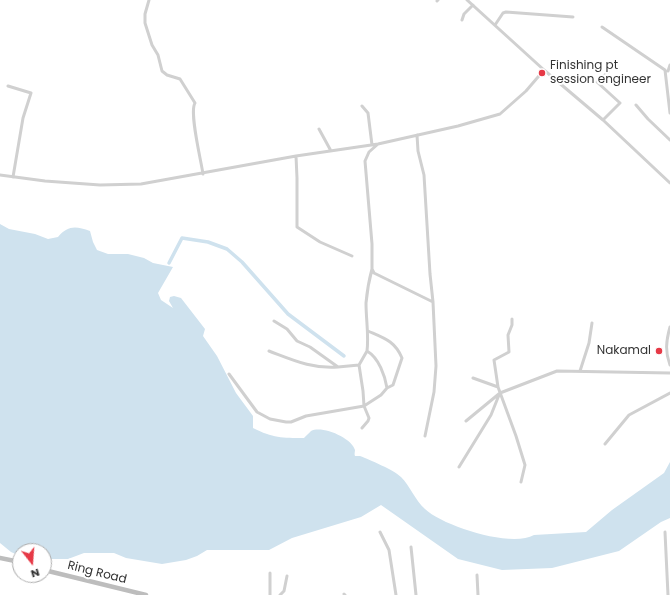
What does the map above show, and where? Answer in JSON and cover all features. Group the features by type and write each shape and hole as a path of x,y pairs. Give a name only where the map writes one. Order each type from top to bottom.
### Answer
{"main road":[{"path":"0,558 12,560"},
{"name":"Ring Road","path":"52,572 146,595"}],"street":[{"path":"150,0 145,14 145,23 152,46 158,55 162,71 167,75 180,79 195,103 193,106 194,125 198,139 203,174"},
{"path":"467,0 544,70 603,120 670,183"},
{"path":"462,20 464,14 473,5"},
{"path":"495,25 506,12 573,17"},
{"path":"602,27 668,71"},
{"path":"670,65 668,71 670,113"},
{"path":"0,176 106,185 141,184 296,156 378,144 458,126 500,114 526,91 544,70"},
{"path":"603,120 620,103 597,82 608,72"},
{"path":"8,86 31,93 23,118 13,177"},
{"path":"636,105 670,140"},
{"path":"362,106 368,113 372,145"},
{"path":"319,129 330,151"},
{"path":"417,135 418,151 424,175 430,274 434,302 436,366 434,392 425,436"},
{"path":"362,428 369,418 364,406 359,365 367,351 368,331 366,304 368,284 372,269 372,244 365,161 369,152 378,144"},
{"path":"296,156 297,227 320,242 352,256"},
{"path":"372,269 374,273 434,302"},
{"path":"512,319 512,325 508,334 509,352 494,360 498,387 525,465 521,482"},
{"path":"274,320 287,329 297,341 310,347 338,367"},
{"path":"580,371 589,343 592,323"},
{"path":"670,327 666,346 670,366"},
{"path":"229,374 256,412 270,419 291,422 306,416 364,406 393,385 402,358 398,350 389,341 368,331"},
{"path":"269,351 311,366 323,368 359,365"},
{"path":"367,351 376,361 385,378 387,388"},
{"path":"466,421 500,393 556,371 670,374"},
{"path":"473,378 498,387"},
{"path":"459,467 491,416 500,393"},
{"path":"605,444 629,415 670,393"},
{"path":"380,532 389,550 396,595"},
{"path":"665,532 668,595"},
{"path":"412,546 416,595"},
{"path":"270,572 270,595"},
{"path":"477,575 478,595"},
{"path":"280,595 284,591 287,576"}],"water":[{"path":"0,224 9,229 35,234 48,239 58,237 65,230 80,228 90,231 97,250 108,254 128,254 144,258 153,263 173,267 158,293 161,300 173,308 169,301 170,297 174,296 181,298 205,329 203,336 217,356 236,393 253,416 253,428 272,436 304,438 311,431 322,430 329,431 343,437 353,445 355,456 360,456 370,460 398,474 425,509 434,516 461,528 494,537 510,539 534,535 586,532 612,510 664,473 670,462 670,518 661,522 619,551 552,568 502,570 458,559 381,505 361,517 292,538 269,550 207,550 186,560 162,564 126,558 114,553 84,553 68,559 52,559 52,543 12,543 12,552 0,543"}],"waterway":[{"path":"169,263 182,238 208,242 227,249 242,262 288,314 344,356"}],"place":[{"name":"Finishing pt session engineer","path":"542,73"},
{"name":"Nakamal","path":"659,351"}]}
